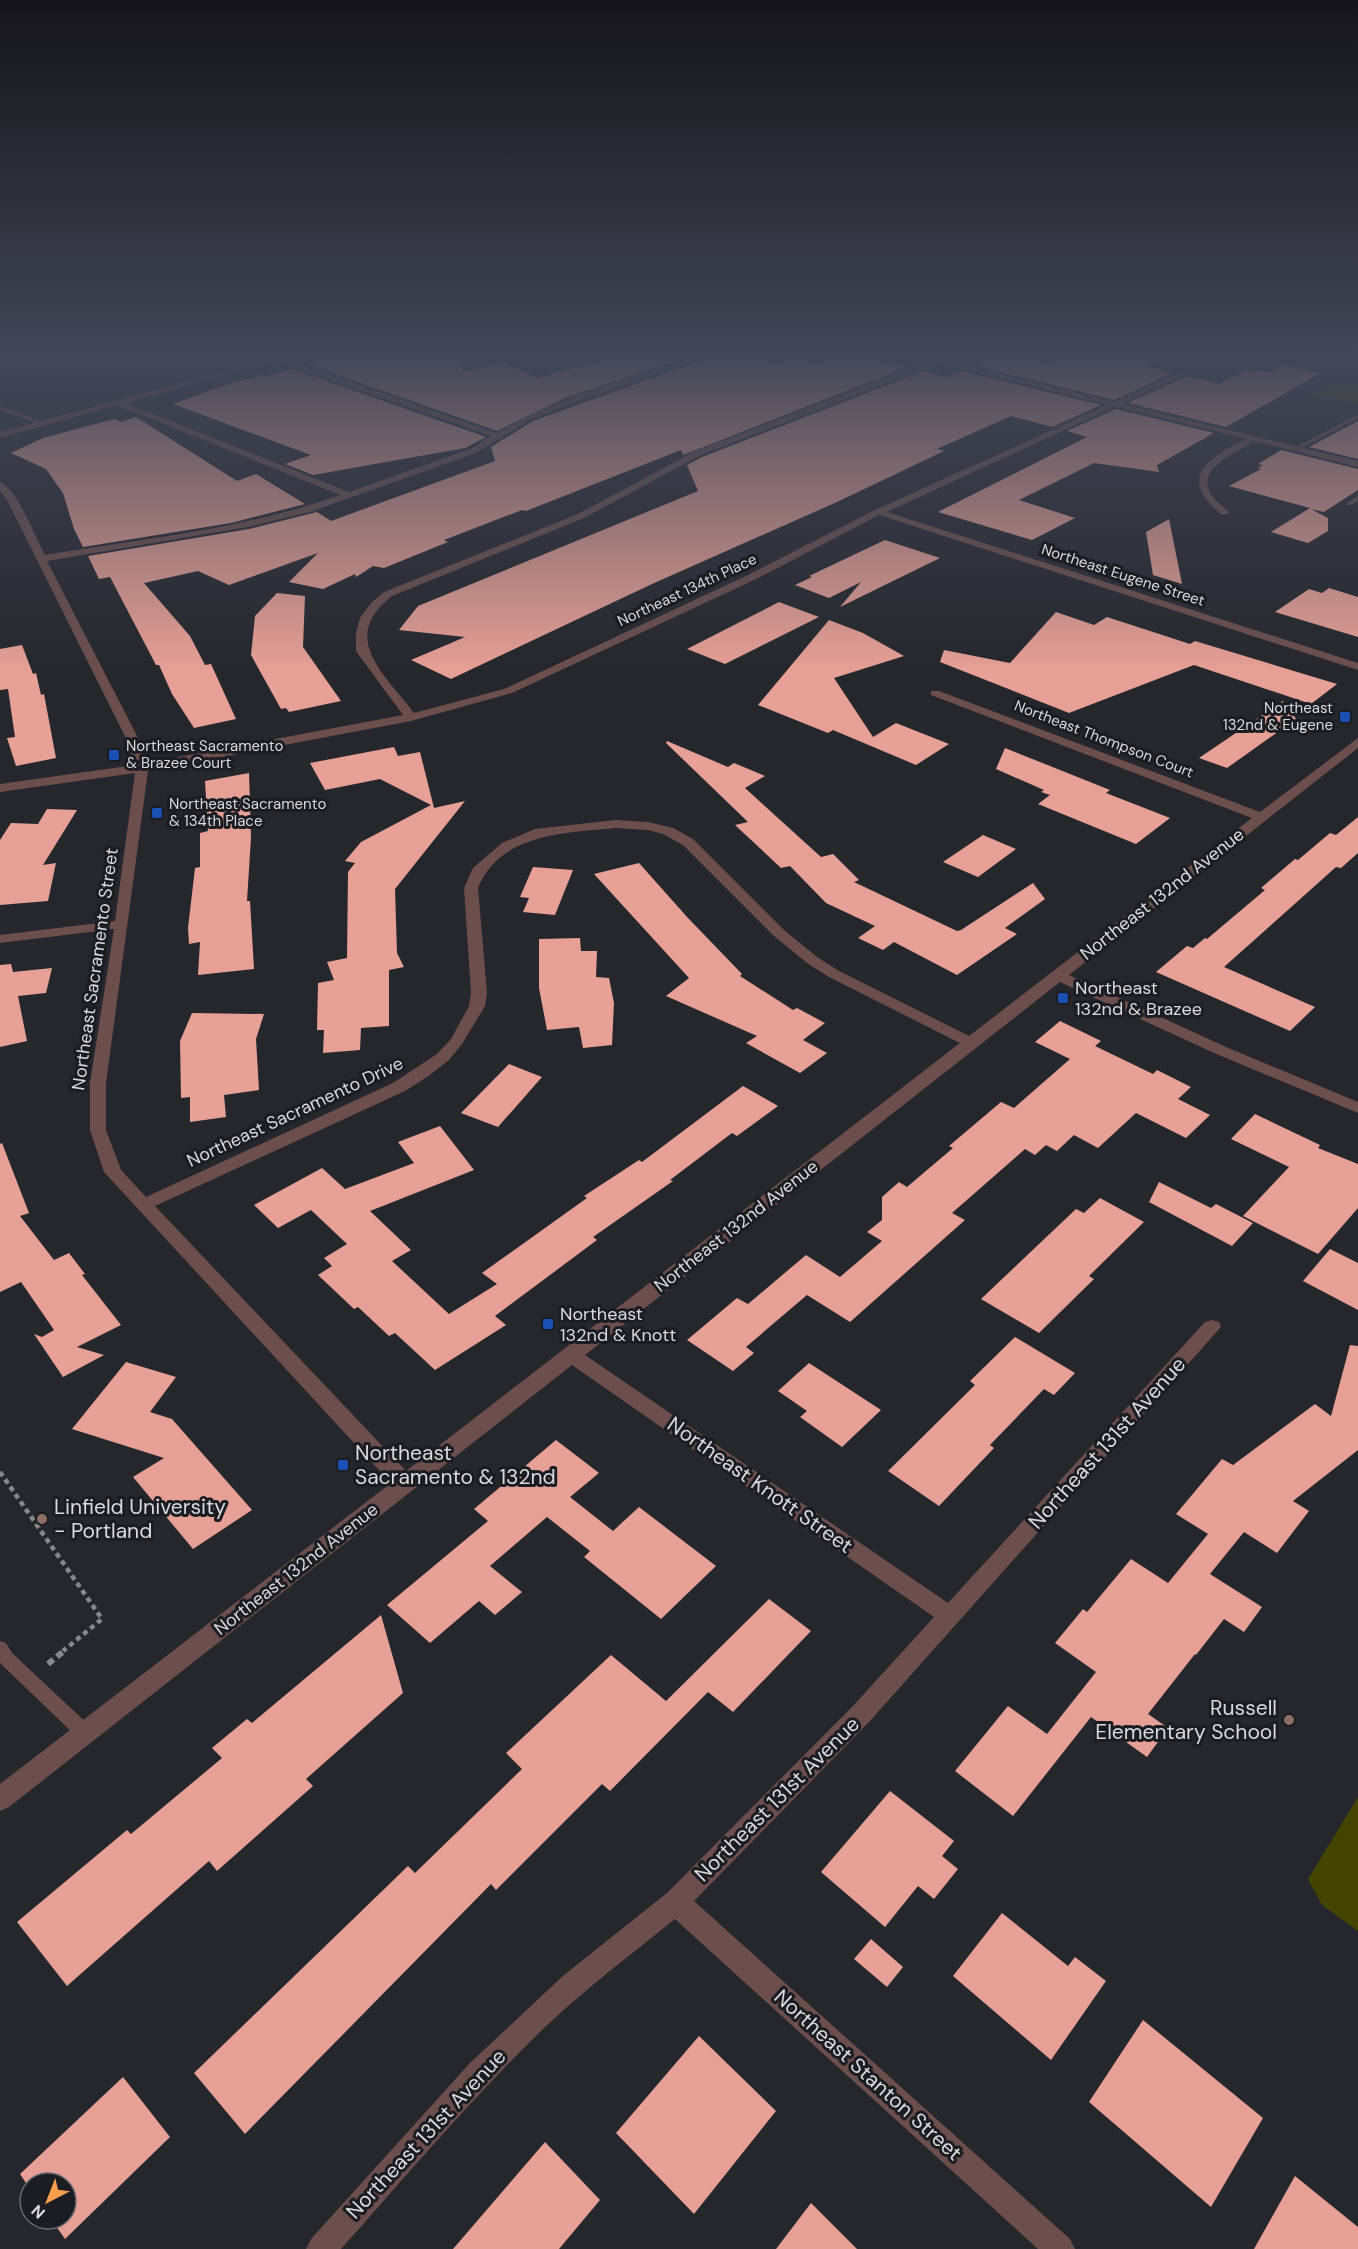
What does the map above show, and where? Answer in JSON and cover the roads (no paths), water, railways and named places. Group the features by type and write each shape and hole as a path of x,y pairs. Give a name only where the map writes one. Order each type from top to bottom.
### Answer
{"street":[{"path":"268,463 348,495"},
{"path":"41,559 270,520 437,463"},
{"path":"411,717 362,651 360,640 362,626 367,614 375,604 388,594 581,516 680,463"},
{"name":"Northeast 134th Place","path":"0,788 142,768 411,717 508,691 752,577 878,512 985,463"},
{"path":"1215,463 1206,473 1204,488 1207,496 1225,513"},
{"name":"Northeast Sacramento Street","path":"0,485 11,499 121,716 142,768 98,1083 98,1130 114,1172 405,1484"},
{"name":"Northeast Eugene Street","path":"878,512 1358,667"},
{"name":"Northeast Thompson Court","path":"935,693 1262,817"},
{"name":"Northeast 132nd Avenue","path":"0,1798 1358,742"},
{"name":"Northeast Sacramento Drive","path":"143,1205 399,1087 443,1057 457,1041 477,1006 479,993 471,888 478,871 507,846 524,837 549,830 615,824 648,826 668,831 688,843 779,933 812,960 834,974 971,1043"},
{"path":"0,939 122,924"},
{"path":"1058,975 1220,1050 1358,1107"},
{"name":"Northeast 131st Avenue","path":"321,2249 480,2073 573,1984 676,1902 861,1714 1212,1327"},
{"name":"Northeast Knott Street","path":"570,1354 950,1616"},
{"name":"Northeast Stanton Street","path":"676,1902 1060,2249"}],"lane":[{"path":"1349,504 1358,498"},
{"path":"0,1648 6,1658 85,1733"}],"place":[{"name":"Northeast 132nd & Eugene","path":"1345,717"},
{"name":"Northeast Sacramento & Brazee Court","path":"114,755"},
{"name":"Northeast Sacramento & 134th Place","path":"157,813"},
{"name":"Northeast 132nd & Brazee","path":"1063,998"},
{"name":"Northeast 132nd & Knott","path":"548,1324"},
{"name":"Northeast Sacramento & 132nd","path":"343,1465"},
{"name":"Linfield University - Portland","path":"42,1519"},
{"name":"Russell Elementary School","path":"1289,1720"}]}
